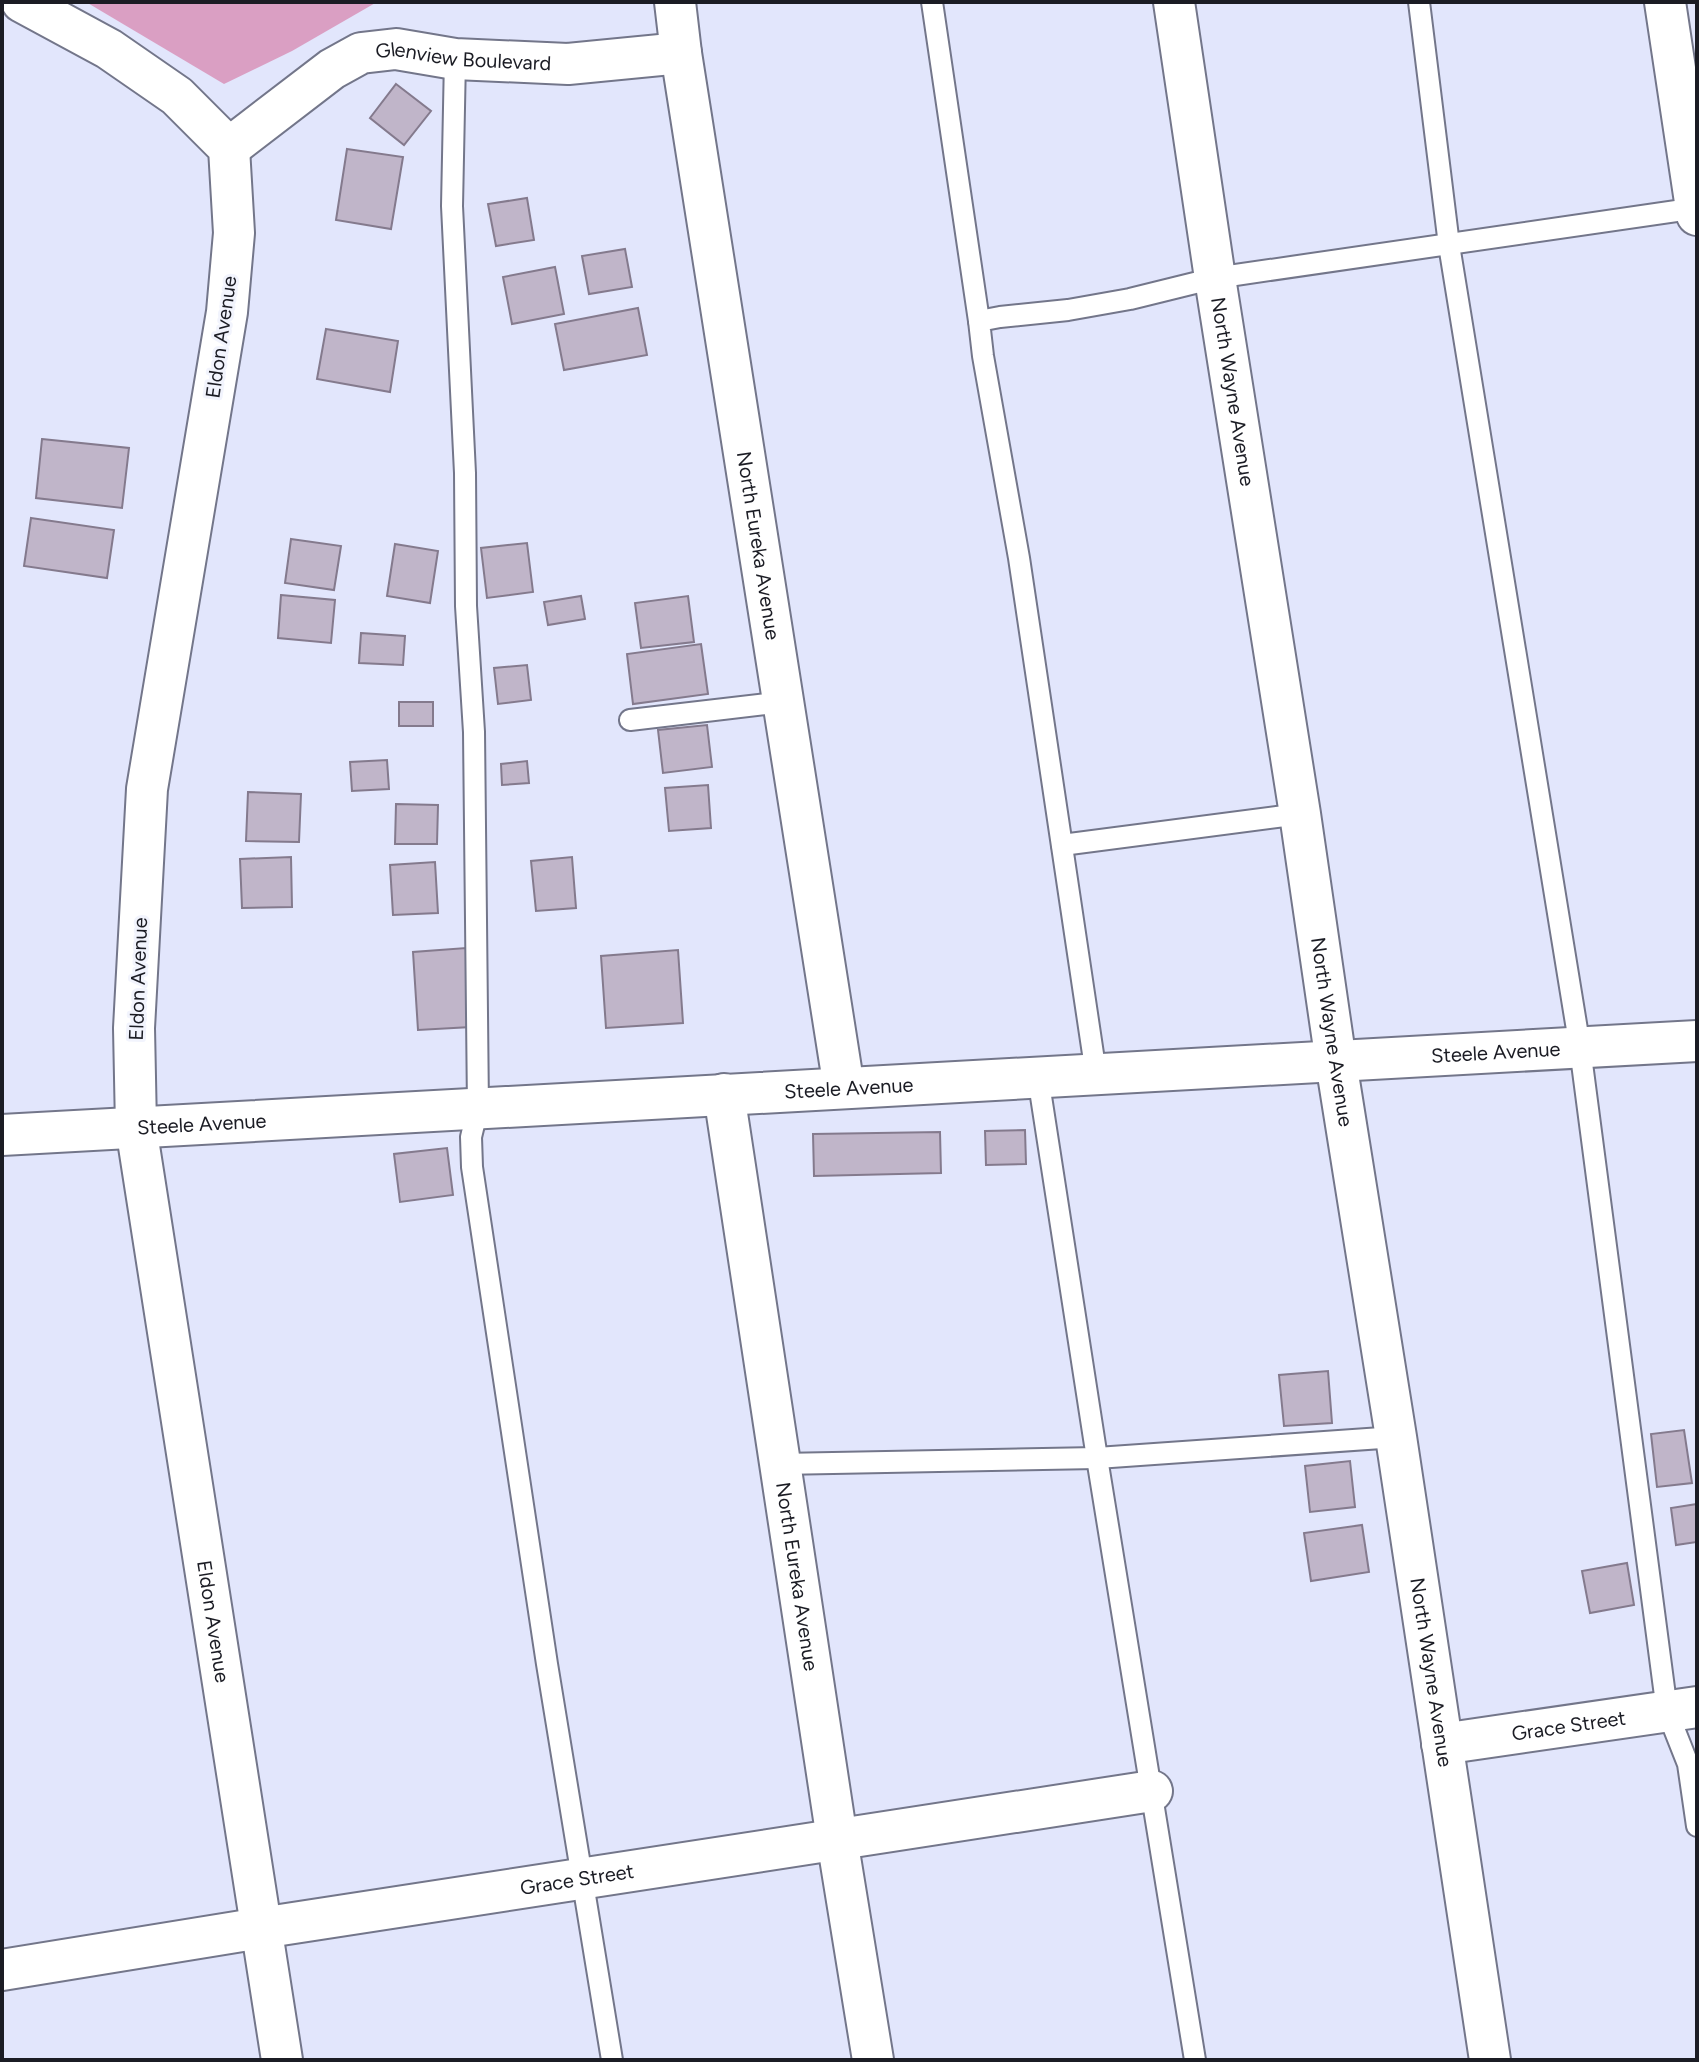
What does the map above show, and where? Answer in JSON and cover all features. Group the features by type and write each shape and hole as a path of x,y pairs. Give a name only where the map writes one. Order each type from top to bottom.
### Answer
{"street":[{"path":"22,2 109,49 177,96 229,148"},
{"name":"North Eureka Avenue","path":"675,2 844,1088"},
{"name":"North Wayne Avenue","path":"1174,2 1490,2060"},
{"path":"1665,2 1697,215"},
{"name":"Glenview Boulevard","path":"229,148 332,69 361,53 396,49 455,59 568,64 681,53"},
{"name":"Eldon Avenue","path":"229,148 234,233 227,312 147,789 134,1028 136,1127 282,2060"},
{"name":"Steele Avenue","path":"2,1135 1697,1041"},
{"name":"North Eureka Avenue","path":"724,1094 873,2060"},
{"name":"Grace Street","path":"1442,1744 1682,1709"},
{"name":"Grace Street","path":"2,1970 1152,1791"}],"lane":[{"path":"932,2 983,356 1019,558 1096,1074"},
{"path":"1419,2 1449,245 1580,1048 1682,1709 1697,1826"},
{"path":"455,59 452,206 465,473 466,606 474,732 478,1108 471,1137 472,1167 547,1664 612,2060"},
{"path":"979,321 1130,299 1215,278 1696,208"},
{"path":"630,720 783,702"},
{"path":"1062,845 1300,814"},
{"path":"1038,1077 1195,2060"},
{"path":"780,1464 1097,1458 1396,1437"}],"shaded area":[{"path":"86,2 377,2 292,51 224,84"}],"building":[{"path":"396,84 431,111 404,145 370,118"},
{"path":"347,149 403,157 391,229 336,220"},
{"path":"527,198 534,240 496,246 488,204"},
{"path":"625,249 632,287 589,294 582,256"},
{"path":"555,267 564,314 512,324 503,277"},
{"path":"638,308 647,355 564,370 555,324"},
{"path":"326,329 398,341 390,392 317,379"},
{"path":"42,439 129,448 122,508 36,498"},
{"path":"31,518 114,530 107,578 24,566"},
{"path":"291,539 341,546 334,590 285,583"},
{"path":"527,543 533,592 487,598 481,548"},
{"path":"395,544 438,551 430,603 387,596"},
{"path":"281,595 335,600 331,643 278,638"},
{"path":"581,596 585,619 548,625 544,602"},
{"path":"688,596 694,642 641,648 635,603"},
{"path":"361,633 405,636 403,665 359,663"},
{"path":"701,644 708,694 633,704 627,654"},
{"path":"527,665 531,700 498,704 494,668"},
{"path":"399,702 433,702 433,726 399,726"},
{"path":"707,725 712,767 663,773 658,730"},
{"path":"387,760 389,789 352,791 350,762"},
{"path":"527,761 529,783 502,785 501,764"},
{"path":"708,785 711,828 669,831 665,788"},
{"path":"248,792 301,794 299,842 246,841"},
{"path":"396,804 438,805 437,844 395,844"},
{"path":"291,857 292,907 242,908 240,859"},
{"path":"572,857 576,908 536,911 531,861"},
{"path":"435,862 438,913 393,915 390,865"},
{"path":"466,948 471,1027 418,1030 413,952"},
{"path":"678,950 683,1023 606,1028 601,956"},
{"path":"1025,1130 1026,1164 986,1165 985,1131"},
{"path":"940,1132 941,1173 814,1176 813,1134"},
{"path":"447,1148 453,1195 400,1202 394,1154"},
{"path":"1328,1371 1332,1423 1284,1426 1279,1375"},
{"path":"1684,1430 1692,1483 1657,1487 1651,1434"},
{"path":"1350,1461 1355,1507 1310,1512 1305,1466"},
{"path":"1697,1504 1697,1542 1676,1545 1671,1508"},
{"path":"1362,1525 1369,1572 1311,1581 1304,1533"},
{"path":"1627,1563 1634,1605 1590,1613 1582,1571"}]}
